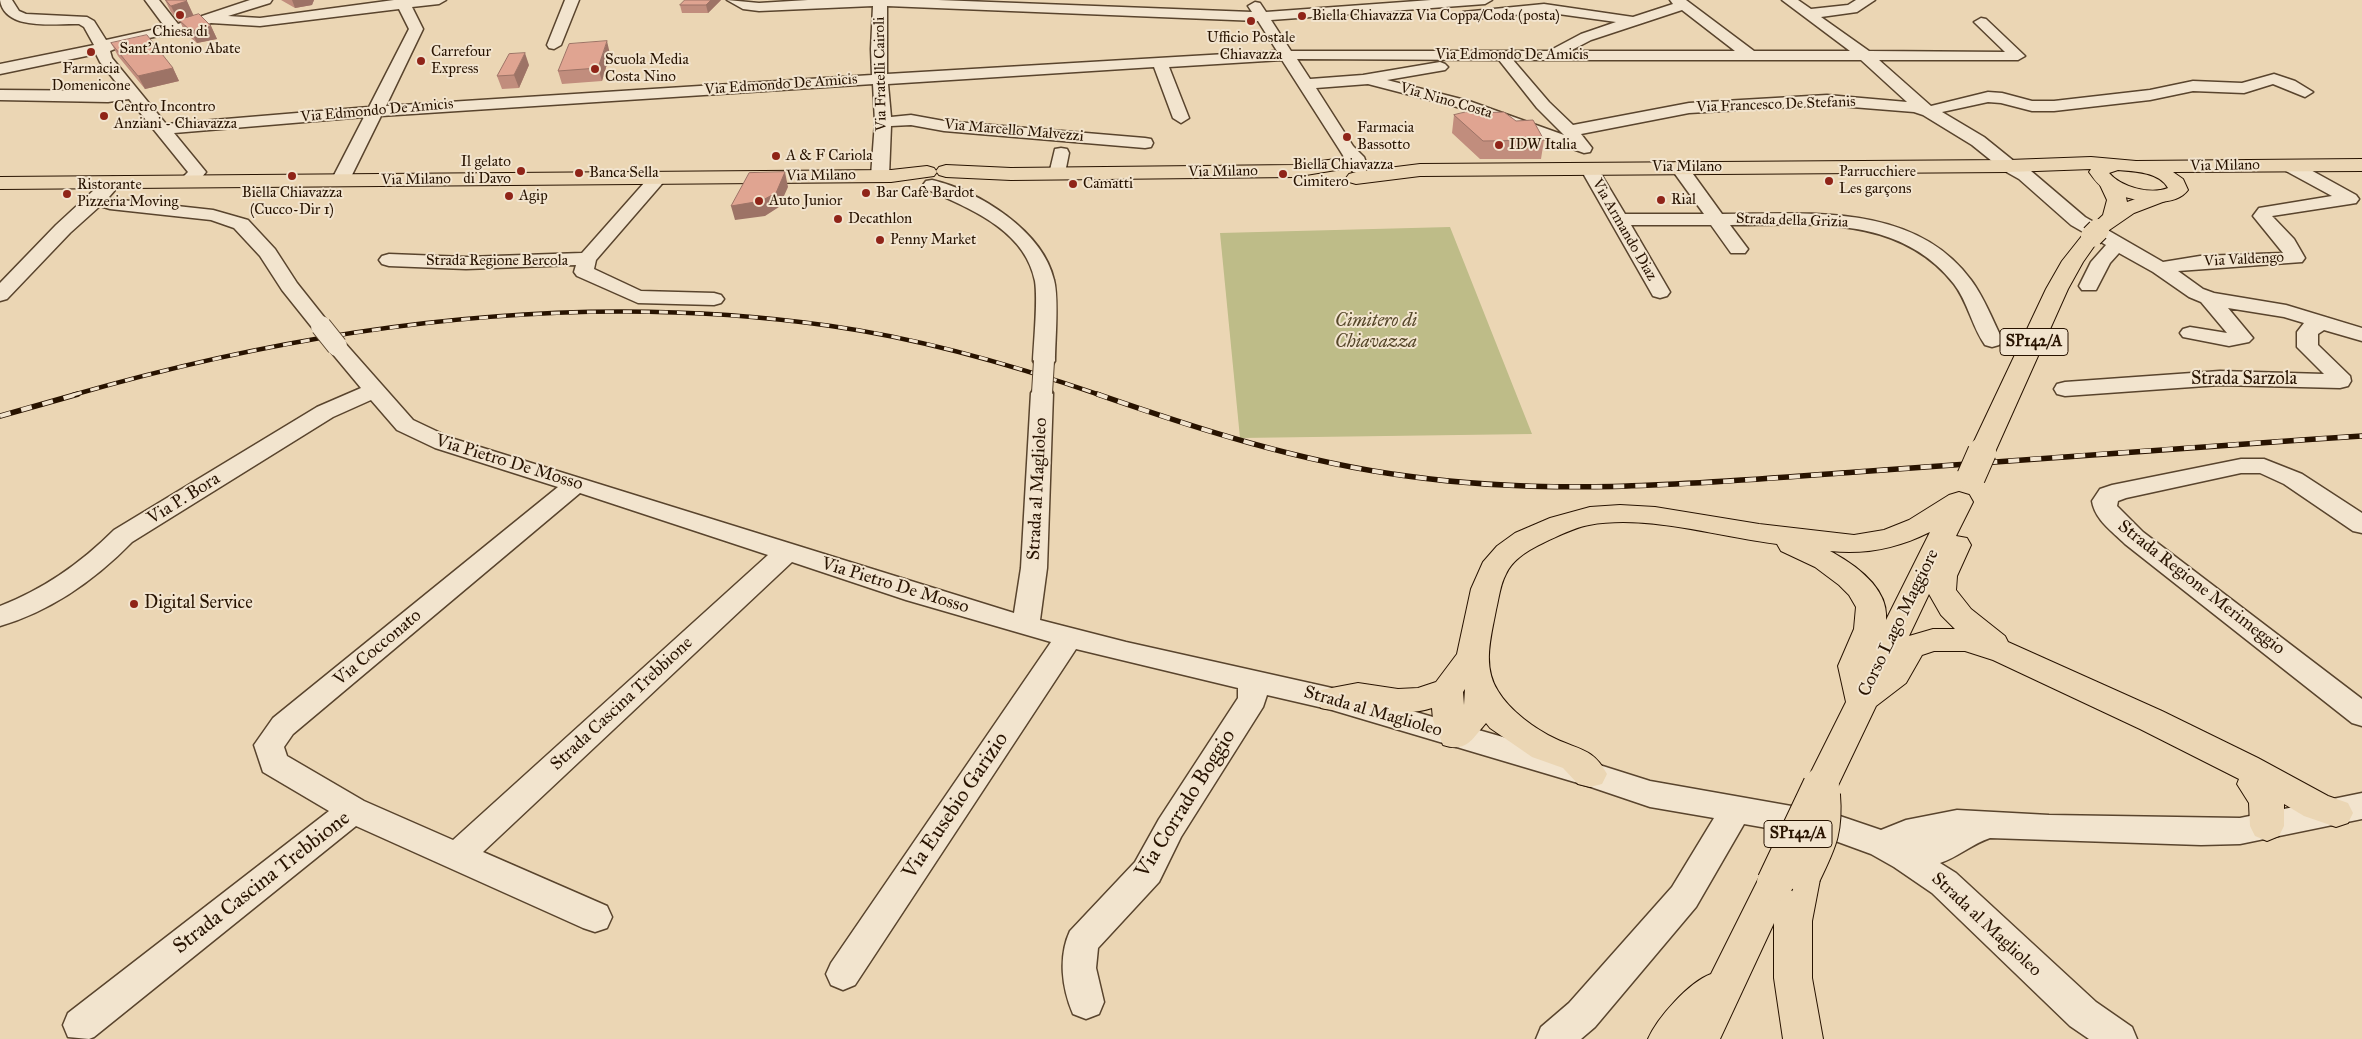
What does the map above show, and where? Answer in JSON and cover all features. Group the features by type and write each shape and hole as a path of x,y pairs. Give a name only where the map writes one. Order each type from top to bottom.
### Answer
{"main road":[{"name":"Via Milano","path":"0,183 886,176 940,180 1011,174 1299,171 1338,164 1340,179 1359,172 1592,168 2013,166 2064,169 2107,175"},
{"name":"Via Milano","path":"2161,196 2175,193 2178,186 2236,173 2314,165"},
{"name":"Via Milano","path":"2137,166 2362,165"},
{"path":"2107,175 2137,166 2160,172 2169,177 2178,186"},
{"path":"2107,175 2135,194 2161,196"},
{"name":"Corso Lago Maggiore","path":"1699,1039 1730,971 1789,878 1821,786 1861,700 1971,477 2057,289 2073,261 2101,228 2118,204 2118,196 2107,175"},
{"name":"Corso Lago Maggiore","path":"2101,228 2138,203 2161,196"},
{"path":"1332,700 1358,694 1398,701 1420,700 1447,690 1472,657 1486,589 1494,569 1507,553 1542,530 1590,516 1620,514 1700,522 1759,533 1854,544 1889,538 1955,509 1961,536 1941,582 1942,593 1960,618 2004,652"},
{"path":"1759,533 1796,545 1832,564 1864,595 1871,607 1870,627 1853,664 1861,700 1895,674 1911,647 1933,640 1966,640 2004,652 2204,746 2325,810"},
{"path":"1472,657 1482,694 1501,719 1544,748 1575,759 1590,774"},
{"path":"1447,690 1449,720 1455,736 1480,708 1482,694"},
{"path":"2204,746 2254,784 2265,795 2268,808 2267,826"},
{"path":"2254,784 2325,810"},
{"path":"1789,878 1793,921 1793,978 1803,1039"},
{"path":"1668,1039 1730,971"}],"street":[{"path":"5,0 14,14 24,18 82,20 90,24 134,94 197,172 187,182"},
{"path":"152,0 174,29"},
{"path":"0,69 107,50 208,19 239,6 265,0"},
{"path":"208,19 242,22 402,2 440,0"},
{"path":"554,45 572,0"},
{"path":"734,0 748,6 759,7 880,1 963,3 1194,21 1485,5 1544,8 1636,22"},
{"path":"1252,0 1306,84 1338,164 1355,157 1359,172"},
{"path":"1789,0 1864,55 1906,95 1928,111 1989,148 2025,175 2078,221 2160,268 2188,288 2208,298 2251,307 2286,310 2362,335"},
{"path":"1807,14 1852,9 1868,0"},
{"name":"Via Fratelli Cairoli","path":"880,1 879,79 886,176"},
{"path":"340,181 416,29 402,2"},
{"path":"1306,84 1363,80 1438,67 1535,58 1550,54 1586,36 1636,22 1680,2 1750,56"},
{"path":"1337,12 1440,18 1485,5"},
{"path":"1981,22 2000,40"},
{"path":"1901,40 1910,56"},
{"path":"1980,40 2000,40"},
{"name":"Via Edmondo De Amicis","path":"164,129 376,111 1287,54 2018,56 2000,40"},
{"path":"1100,65 1143,48"},
{"name":"Via Armando Diaz","path":"1506,61 1584,148 1618,220 1660,292"},
{"path":"1160,62 1181,118"},
{"name":"Via Nino Costa","path":"1363,80 1463,104 1584,148"},
{"name":"Via Francesco De Stefanis","path":"1569,130 1675,109 1827,100 1916,107 1928,111 1988,97 2002,98 2032,106 2054,106 2150,95 2210,84 2244,88 2265,80 2283,81 2305,92"},
{"path":"0,95 108,97 134,94"},
{"name":"Via Marcello Malvezzi","path":"882,122 911,120 944,126 1145,143"},
{"path":"1058,174 1060,153"},
{"name":"Via Valdengo","path":"2160,268 2200,262 2296,258 2287,243 2262,216 2265,212 2350,199 2292,167"},
{"name":"Strada della Grizia","path":"1679,168 1738,249"},
{"name":"Strada Regione Bercola","path":"389,260 466,263 587,259 658,178"},
{"name":"Strada al Maglioleo","path":"940,180 1008,223 1032,252 1043,270 1046,296 1044,360 1034,568 1026,626 1126,652 1252,679 1332,700 1590,774 1650,794 1736,811 1831,826 1894,850 1944,883 2083,1014 2119,1039"},
{"path":"0,295 9,277 97,199 113,182"},
{"name":"Via Pietro De Mosso","path":"97,199 110,204 213,215 241,224 268,253 289,286 374,390 405,425 422,435 915,593 1026,626"},
{"name":"Strada della Grizia","path":"1618,220 1822,219 1866,224 1907,238 1935,255 1963,282 1992,341"},
{"path":"2089,286 2097,266 2107,252 2118,244"},
{"path":"587,259 584,272 638,297 714,299"},
{"path":"2190,332 2229,340 2242,338 2208,298"},
{"name":"Strada Sarzola","path":"2065,389 2220,378 2340,381 2339,376 2308,347 2308,332 2314,326 2324,323"},
{"name":"Via P. Bora","path":"0,616 39,601 98,560 123,536 325,412 374,390"},
{"name":"Strada Regione Merimeggio","path":"2362,525 2293,479 2278,471 2258,466 2241,466 2121,491 2109,495 2104,500 2105,508 2111,516 2134,538 2362,714"},
{"name":"Via Cocconato","path":"353,810 274,763 269,746 283,726 576,484"},
{"name":"Strada Cascina Trebbione","path":"457,856 787,552"},
{"name":"Via Eusebio Garizio","path":"843,974 1069,637"},
{"name":"Via Corrado Boggio","path":"1086,1002 1079,968 1082,942 1147,872 1170,828 1253,699 1252,679"},
{"name":"Strada Cascina Trebbione","path":"81,1024 353,810 595,917"},
{"path":"1894,850 1906,833 1957,823 1988,826 2202,832 2240,831 2267,826 2325,810"},
{"path":"1554,1039 1582,1015 1684,897 1736,811"},
{"path":"1894,850 1941,849 1966,833 1988,826"},
{"path":"1952,842 1949,855 1950,868 1967,903"}],"green space":[{"name":"Cimitero di Chiavazza","path":"1450,227 1532,434 1240,438 1220,233"}],"building":[{"path":"166,0 186,0 187,1 171,6"},
{"path":"685,0 711,0 706,5 680,5"},
{"path":"199,14 211,26 191,31 179,20"},
{"path":"147,35 173,68 138,76 111,43"},
{"path":"607,41 598,68 558,71 569,44"},
{"path":"525,53 514,75 497,76 509,54"},
{"path":"1475,110 1478,113 1504,112 1516,121 1533,120 1544,140 1483,141 1454,115"},
{"path":"785,172 776,193 761,201 731,206 749,173"}],"railway":[{"path":"73,395 165,370 353,333 449,321 544,314 640,312 736,316 865,331 967,354 1034,373 1097,394"},
{"path":"0,416 78,394"},
{"path":"1097,394 1211,432 1328,462 1407,476 1518,486 1575,487 1687,484 2362,436"}],"place":[{"name":"Chiesa di Sant'Antonio Abate","path":"180,15"},
{"name":"Biella Chiavazza Via Coppa/Coda (posta)","path":"1302,16"},
{"name":"Ufficio Postale Chiavazza","path":"1251,21"},
{"name":"Farmacia Domenicone","path":"91,52"},
{"name":"Carrefour Express","path":"421,61"},
{"name":"Scuola Media Costa Nino","path":"595,69"},
{"name":"Centro Incontro Anziani - Chiavazza","path":"104,116"},
{"name":"Farmacia Bassotto","path":"1347,137"},
{"name":"IDW Italia","path":"1499,145"},
{"name":"A & F Cariola","path":"776,156"},
{"name":"Il gelato di Davo","path":"521,171"},
{"name":"Banca Sella","path":"579,173"},
{"name":"Biella Chiavazza Cimitero","path":"1283,174"},
{"name":"Biella Chiavazza (Cucco-Dir 1)","path":"292,176"},
{"name":"Parrucchiere Les garçons","path":"1829,181"},
{"name":"Camatti","path":"1073,184"},
{"name":"Bar Cafè Bardot","path":"866,193"},
{"name":"Ristorante Pizzeria Moving","path":"67,194"},
{"name":"Agip","path":"509,196"},
{"name":"Rial","path":"1661,200"},
{"name":"Auto Junior","path":"759,201"},
{"name":"Decathlon","path":"838,219"},
{"name":"Penny Market","path":"880,240"},
{"name":"Digital Service","path":"134,604"}]}
